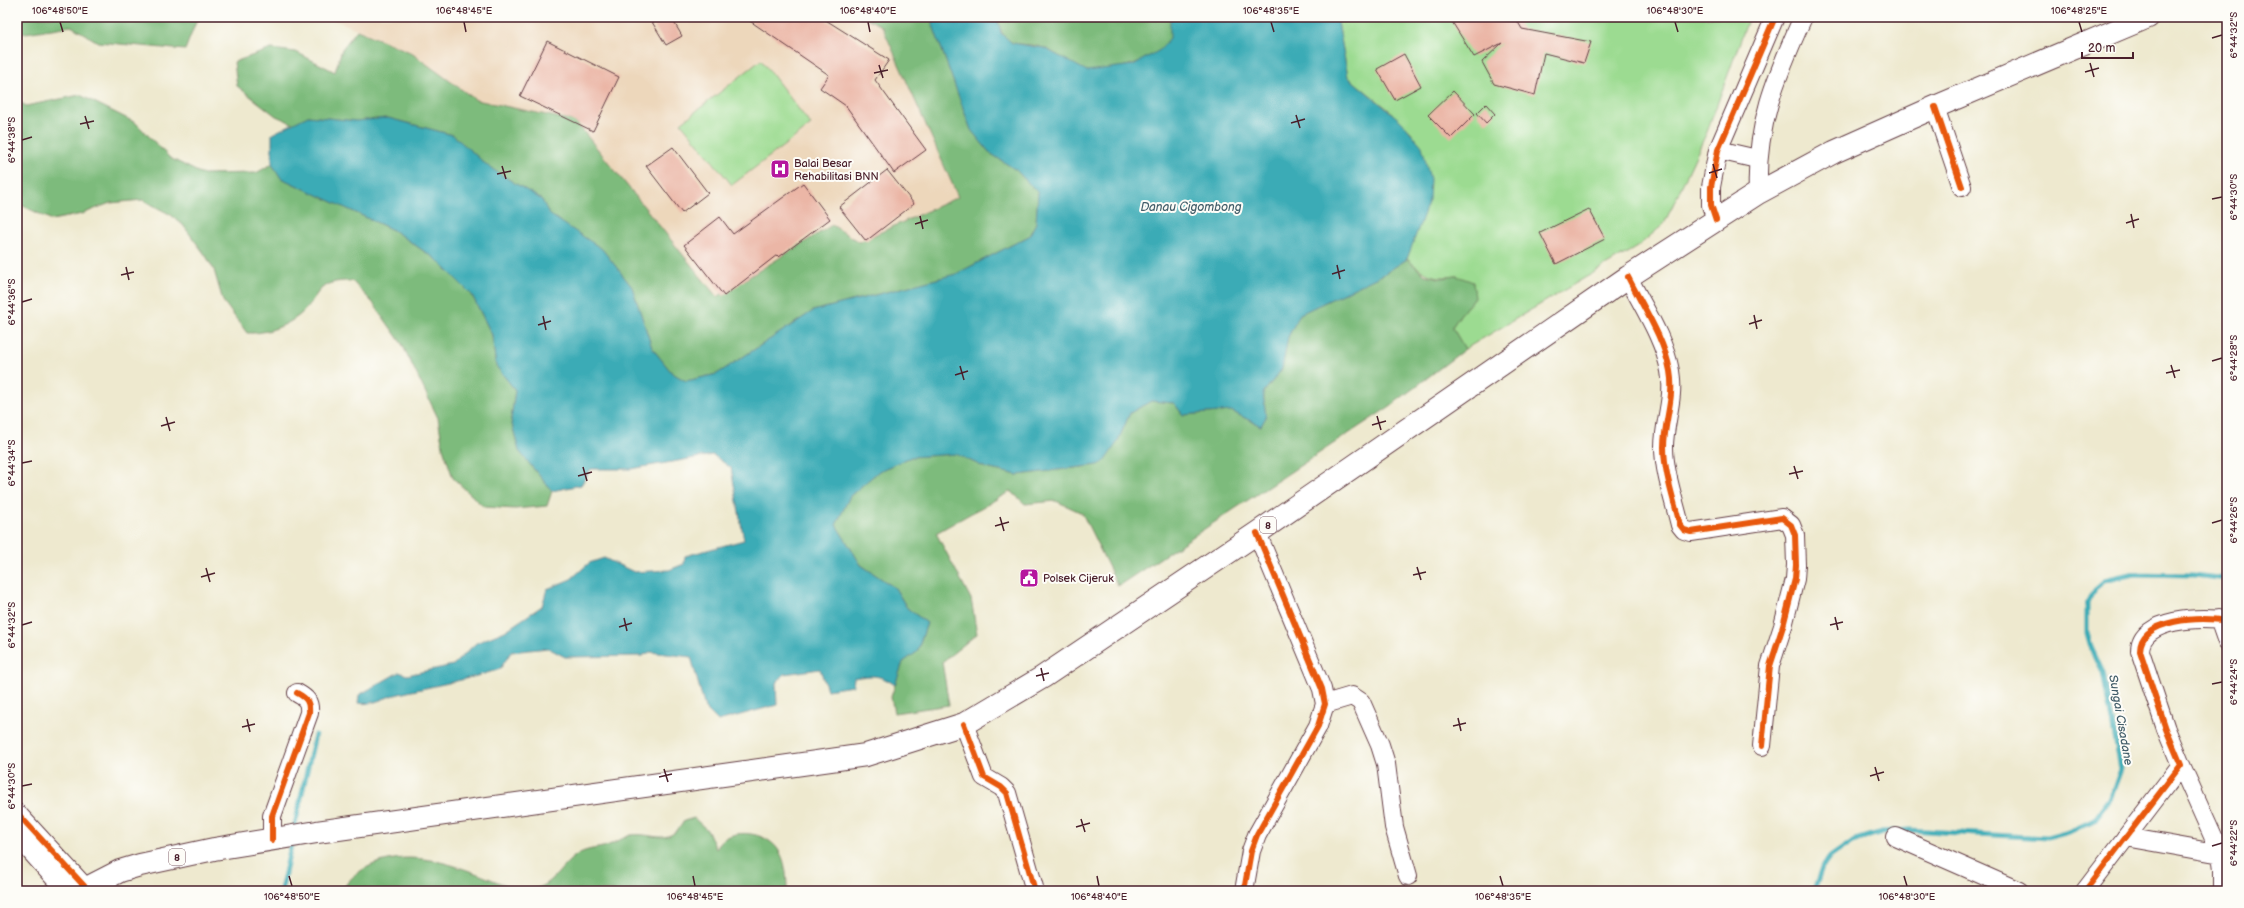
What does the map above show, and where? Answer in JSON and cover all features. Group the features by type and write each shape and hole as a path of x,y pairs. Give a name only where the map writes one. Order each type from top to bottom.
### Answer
{"highway":[{"name":"8","path":"77,890 140,865 214,849 317,832 866,755 964,724 1043,677 1256,534 1628,276 1758,193 1834,152 1935,107 2148,17"}],"street":[{"path":"1716,220 1711,205 1710,187 1718,150 1775,17"},
{"path":"1758,193 1757,159 1769,99 1779,70 1803,17"},
{"path":"1744,89 1769,99"},
{"path":"1935,107 1962,187"},
{"path":"1718,150 1757,159"},
{"path":"1628,276 1664,347 1670,371 1672,389 1664,445 1664,457 1680,525 1684,530 1691,532 1782,518 1791,526 1795,534 1795,578 1783,626 1771,660 1762,746"},
{"path":"1244,891 1251,851 1257,835 1318,726 1325,704 1322,690 1256,534"},
{"path":"2223,891 2224,854 2181,765 2166,729 2140,651 2140,644 2147,633 2159,626 2186,620 2223,620 2227,642"},
{"path":"276,839 272,816 309,713 309,705 306,698 297,693"},
{"path":"1325,704 1352,696 1361,702 1380,745 1386,764 1394,827 1408,876"},
{"path":"964,724 984,777 1002,787 1007,793 1034,891"},
{"path":"2085,891 2181,765"},
{"path":"17,813 77,890"},
{"path":"17,836 77,890"},
{"path":"2126,836 2224,854"},
{"path":"1896,837 2019,891"}],"shaded area":[{"name":"Balai Besar Rehabilitasi BNN","path":"328,17 864,17 881,26 959,197 858,243 832,225 717,298 575,121 476,100 410,52"}],"green space":[{"path":"17,17 198,17 185,50 98,42 71,26 19,34 17,37"},
{"path":"864,17 930,17 971,130 990,153 1016,170 1038,193 1036,223 1029,236 956,274 813,311 717,374 686,381 672,373 652,348 632,287 602,249 548,214 542,200 489,167 453,135 388,118 356,121 308,116 294,124 276,116 237,86 234,62 271,49 296,52 335,72 342,49 357,30 410,52 476,100 575,121 717,297 832,225 859,242 958,197 882,26"},
{"path":"997,17 1170,17 1172,30 1171,36 1165,46 1146,59 1134,64 1109,70 1088,71 1072,65 1044,48 1009,41 1000,29"},
{"path":"1337,17 1749,17 1707,132 1664,224 1637,247 1465,349 1452,327 1475,297 1457,276 1441,277 1429,275 1407,259 1413,241 1412,133 1389,110 1348,77"},
{"path":"761,60 811,125 732,185 681,123"},
{"path":"80,95 136,123 170,158 202,174 256,173 272,164 281,178 393,230 437,260 472,295 492,335 496,366 515,390 511,420 519,451 552,491 547,506 515,509 484,507 453,478 443,448 438,418 402,344 373,303 352,281 336,282 325,286 319,291 303,312 284,325 262,332 247,333 223,301 214,270 206,256 183,225 171,215 143,200 110,203 82,214 52,220 17,203 17,100 26,106"},
{"path":"1407,259 1425,275 1440,278 1457,276 1473,282 1475,297 1452,327 1465,349 1389,407 1118,586 1082,513 1056,501 1025,504 1011,491 936,533 971,599 977,634 942,662 949,705 894,713 891,697 903,662 917,652 927,623 907,608 895,588 861,565 836,525 850,496 879,471 911,457 956,454 986,468 1018,475 1097,465 1117,443 1130,413 1151,401 1174,403 1183,415 1231,411 1261,426 1266,417 1263,393 1282,369 1288,337 1300,314 1384,274"},
{"path":"694,818 708,831 716,849 723,840 738,834 754,834 768,840 779,851 785,865 787,891 342,891 352,877 367,868 377,863 404,858 417,858 444,863 470,871 508,886 521,889 533,889 541,887 548,882 579,853 606,846 631,835 666,837 678,829 684,821"}],"water":[{"name":"Danau Cigombong","path":"930,17 997,17 1001,33 1012,43 1044,48 1087,71 1133,65 1160,50 1170,38 1170,17 1337,17 1348,77 1401,121 1422,146 1430,179 1429,200 1407,259 1384,274 1300,314 1288,337 1282,369 1263,393 1266,417 1261,426 1231,411 1183,415 1174,403 1151,401 1130,413 1117,443 1104,462 1097,465 1018,475 986,468 956,454 911,457 879,471 850,496 836,525 861,565 895,588 907,608 927,623 917,652 903,662 895,685 880,677 866,676 854,678 853,686 827,690 820,669 784,674 776,683 777,705 718,721 705,708 691,657 650,652 642,656 565,657 548,648 511,652 500,669 488,673 394,695 374,702 363,704 358,703 359,695 399,672 407,675 453,665 476,643 505,631 542,606 547,589 571,579 589,563 604,558 634,572 669,570 684,564 685,556 744,540 731,468 713,455 631,469 591,469 581,485 552,491 519,451 511,420 515,390 496,366 492,335 472,295 437,260 393,230 281,178 272,164 272,134 308,116 356,121 388,118 453,135 489,167 542,200 549,214 602,249 632,287 652,348 672,373 686,381 717,374 813,311 956,274 1029,236 1036,223 1038,193 1016,170 990,153 971,130"}],"building":[{"path":"649,17 671,17 682,36 666,45"},
{"path":"744,17 821,17 889,60 875,80 926,150 894,173 846,106 820,88 829,75"},
{"path":"1449,17 1515,17 1522,29 1591,42 1584,63 1544,53 1535,95 1494,84 1482,62 1502,43 1474,57"},
{"path":"547,41 619,77 593,131 520,96"},
{"path":"1404,54 1421,86 1395,100 1377,69"},
{"path":"1453,91 1475,114 1451,138 1428,115"},
{"path":"1486,104 1495,114 1486,123 1477,113"},
{"path":"673,147 708,193 682,213 646,166"},
{"path":"887,170 914,204 866,241 839,207"},
{"path":"803,183 830,219 779,257 777,255 724,296 684,245 720,217 733,234"},
{"path":"1589,209 1605,239 1556,264 1540,233"}],"waterway":[{"name":"Sungai Cisadane","path":"1814,891 1822,868 1830,857 1853,841 1882,832 1909,830 2047,838 2069,832 2094,820 2111,797 2121,769 2103,673 2091,647 2087,633 2087,603 2094,590 2104,581 2134,574 2193,575 2227,579"},
{"path":"294,829 315,735"},
{"path":"281,891 292,841"}],"cycle path":[{"path":"1716,220 1711,205 1711,187 1718,150 1775,17"},
{"path":"1935,107 1962,187"},
{"path":"1628,277 1658,335 1670,371 1671,391 1664,437 1664,457 1667,476 1680,525 1684,530 1691,532 1782,518 1791,525 1795,535 1795,579 1783,626 1770,666 1762,746"},
{"path":"1244,891 1251,851 1257,835 1318,726 1325,704 1322,689 1257,533"},
{"path":"2085,891 2181,765 2166,729 2140,651 2143,640 2150,632 2161,626 2174,622 2203,619 2227,621"},
{"path":"272,840 272,816 309,713 307,700 297,693"},
{"path":"964,724 984,777 1001,787 1007,793 1035,891"},
{"path":"17,813 86,888"}],"place":[{"name":"Balai Besar Rehabilitasi BNN","path":"780,169"},
{"name":"Polsek Cijeruk","path":"1029,578"}]}
